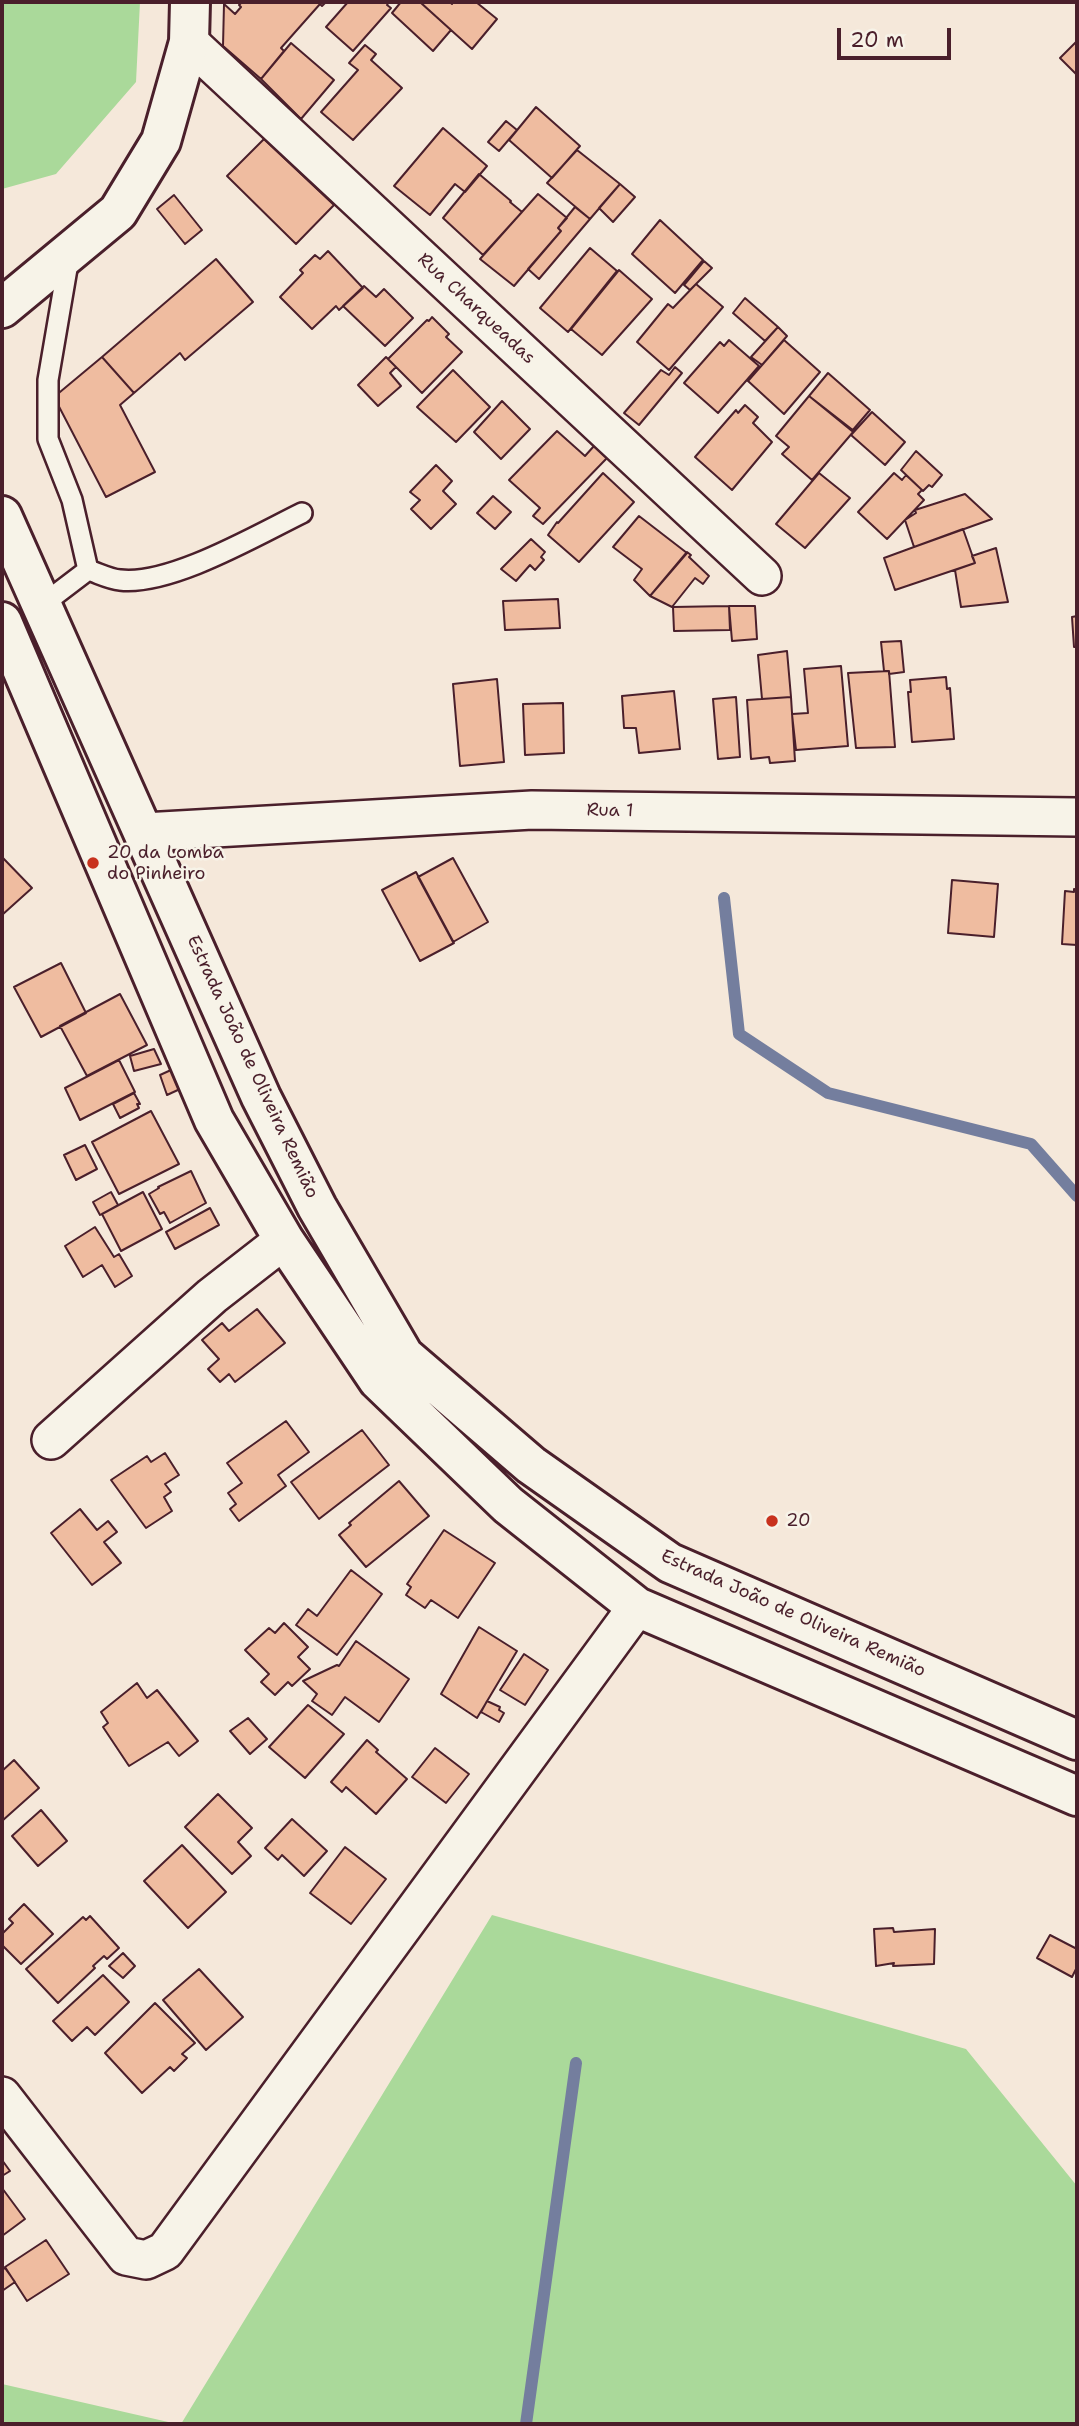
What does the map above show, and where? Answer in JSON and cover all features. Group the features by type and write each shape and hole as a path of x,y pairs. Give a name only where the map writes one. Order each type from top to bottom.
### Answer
{"main road":[{"path":"2,307 118,212 161,141 189,42 190,2"},
{"path":"2,275 56,263"},
{"name":"Estrada João de Oliveira Remião","path":"2,516 261,1097 317,1207 404,1356 531,1465 670,1563 1077,1740"},
{"path":"2,622 214,1120 284,1240 378,1380 508,1505 637,1606 1077,1796"}],"street":[{"name":"Rua Charqueadas","path":"189,42 762,576"},
{"name":"Rua 1","path":"144,832 532,810 1077,817"},
{"path":"51,1440 212,1296 284,1240"},
{"path":"2,2096 127,2256 146,2260 165,2250 637,1606"}],"lane":[{"path":"56,263 48,380 48,439 72,500 88,570"},
{"path":"88,570 120,580 141,579 184,570 302,513"},
{"path":"42,605 88,570"}],"green space":[{"path":"2,2 140,2 136,82 56,174 2,189"},
{"path":"492,1915 966,2049 1077,2186 1077,2424 181,2424"},
{"path":"2,2384 177,2424 2,2424"}],"building":[{"path":"242,2 326,2 322,6 320,4 281,48 284,51 261,79 223,46 224,4 235,14"},
{"path":"348,2 389,2 387,5 391,8 353,51 326,27"},
{"path":"401,2 420,2 451,30 433,51 392,13"},
{"path":"476,2 497,19 472,49 421,3"},
{"path":"1077,41 1077,75 1060,58"},
{"path":"291,43 334,80 301,119 261,79"},
{"path":"365,45 376,54 371,60 402,88 353,140 321,112 358,70 349,63"},
{"path":"536,107 580,146 552,178 509,140"},
{"path":"506,121 517,130 499,151 488,142"},
{"path":"443,128 487,166 465,192 455,184 430,215 394,186"},
{"path":"264,139 334,205 296,244 227,176"},
{"path":"577,150 620,184 590,219 547,183"},
{"path":"479,174 522,212 483,255 443,218"},
{"path":"620,184 635,197 613,222 599,208"},
{"path":"538,194 567,218 558,228 561,231 514,286 480,259"},
{"path":"174,195 202,230 185,244 157,209"},
{"path":"575,207 590,219 539,279 528,269 561,231 558,228"},
{"path":"660,220 703,260 675,293 632,254"},
{"path":"590,248 617,271 568,332 540,308"},
{"path":"328,251 363,288 339,310 336,306 312,329 280,297 303,273 300,270 315,255 320,259"},
{"path":"216,259 253,302 185,360 180,353 134,393 102,357"},
{"path":"704,261 712,268 690,290 684,285"},
{"path":"619,270 652,299 602,355 571,329"},
{"path":"696,284 723,307 669,370 637,342 668,304 673,308"},
{"path":"364,286 376,297 384,289 413,318 385,346 343,306"},
{"path":"745,298 778,327 765,341 733,313"},
{"path":"432,317 449,334 446,337 462,352 422,393 388,359"},
{"path":"778,327 787,336 762,365 751,357"},
{"path":"729,340 759,366 718,413 684,383 720,342 724,346"},
{"path":"784,340 820,372 784,414 748,381"},
{"path":"102,357 134,393 120,405 155,472 106,497 54,397"},
{"path":"386,357 396,367 390,373 401,386 378,406 358,385"},
{"path":"675,367 682,373 639,425 624,413 661,370 669,375"},
{"path":"453,370 490,407 456,442 417,407"},
{"path":"828,373 870,410 852,431 809,396"},
{"path":"809,396 854,431 812,480 782,454 789,447 776,436"},
{"path":"502,401 530,429 501,459 474,432"},
{"path":"745,405 758,417 753,423 772,442 732,490 695,457 736,410 738,413"},
{"path":"872,412 905,442 885,465 851,435"},
{"path":"557,431 585,456 594,446 607,458 543,524 533,516 540,508 509,480"},
{"path":"916,451 942,475 932,487 929,485 923,491 901,470"},
{"path":"436,465 452,481 443,491 456,504 431,529 411,509 420,500 410,492"},
{"path":"603,473 634,502 579,562 548,535"},
{"path":"819,473 850,498 805,548 776,524"},
{"path":"894,473 902,480 906,475 922,490 918,494 924,500 887,539 858,512"},
{"path":"965,494 992,519 914,547 905,520 916,513 915,510"},
{"path":"493,496 511,512 495,529 477,513"},
{"path":"639,516 687,553 650,596 634,580 642,569 613,547"},
{"path":"963,529 975,563 895,590 884,558"},
{"path":"531,539 545,552 541,557 544,560 535,570 530,565 516,581 501,569"},
{"path":"996,548 1008,602 961,607 955,570 975,563 972,556"},
{"path":"687,552 709,576 703,584 695,578 672,607 650,596"},
{"path":"558,599 560,628 505,630 503,601"},
{"path":"729,606 730,630 674,631 673,607"},
{"path":"729,606 755,606 757,639 732,641"},
{"path":"1077,616 1077,647 1074,647 1072,617"},
{"path":"901,641 904,672 889,674 889,671 884,671 881,642"},
{"path":"787,651 791,697 762,699 758,655"},
{"path":"841,666 848,746 796,750 792,714 808,713 804,669"},
{"path":"889,671 895,747 856,748 848,673"},
{"path":"946,677 947,689 950,688 954,739 912,742 908,692 911,692 910,680"},
{"path":"497,679 504,762 460,766 453,684"},
{"path":"674,691 680,749 639,753 636,728 624,728 622,696"},
{"path":"736,697 740,757 718,759 713,699"},
{"path":"791,697 795,761 770,763 769,757 751,759 747,700"},
{"path":"563,703 564,753 525,755 523,704"},
{"path":"2,857 32,888 2,915"},
{"path":"453,858 488,922 453,942 418,877"},
{"path":"416,872 454,943 420,961 382,890"},
{"path":"952,880 998,884 994,937 948,933"},
{"path":"1074,889 1077,890 1077,945 1062,944 1065,891 1074,892"},
{"path":"61,963 86,1013 41,1037 14,987"},
{"path":"120,994 147,1045 87,1076 60,1026"},
{"path":"154,1049 161,1064 134,1071 130,1056"},
{"path":"119,1060 135,1092 80,1120 65,1088"},
{"path":"171,1070 180,1089 167,1095 160,1075"},
{"path":"134,1093 140,1104 137,1104 139,1108 120,1118 113,1104"},
{"path":"151,1111 179,1164 119,1194 92,1142"},
{"path":"85,1145 97,1169 76,1180 64,1155"},
{"path":"191,1171 206,1203 170,1223 164,1212 160,1214 149,1194"},
{"path":"111,1192 118,1205 100,1215 93,1202"},
{"path":"143,1192 162,1229 121,1251 102,1214"},
{"path":"210,1208 219,1225 175,1249 166,1232"},
{"path":"95,1227 114,1257 119,1254 132,1276 115,1287 102,1265 83,1277 65,1246"},
{"path":"257,1309 285,1343 235,1382 229,1374 220,1382 208,1369 219,1359 202,1340 222,1323 229,1331"},
{"path":"286,1421 309,1452 278,1475 286,1486 239,1521 230,1509 236,1504 228,1493 242,1483 227,1463"},
{"path":"362,1430 389,1465 319,1519 291,1482"},
{"path":"165,1453 179,1475 165,1484 171,1492 164,1497 172,1511 146,1528 111,1480 147,1456 151,1462"},
{"path":"399,1481 429,1516 366,1567 339,1535 351,1525 349,1523"},
{"path":"80,1509 97,1530 108,1521 117,1532 104,1542 121,1563 92,1585 51,1533"},
{"path":"444,1530 495,1563 458,1618 431,1600 425,1608 406,1595 411,1587 407,1584"},
{"path":"351,1570 382,1594 337,1655 296,1625 308,1609 317,1616"},
{"path":"284,1623 308,1647 298,1657 310,1669 292,1686 288,1682 275,1695 261,1682 269,1674 245,1650 269,1628 275,1633"},
{"path":"479,1627 517,1651 477,1718 441,1694"},
{"path":"356,1641 409,1679 379,1722 345,1697 332,1715 312,1701 317,1694 303,1681 339,1666"},
{"path":"524,1654 548,1670 525,1705 500,1690"},
{"path":"137,1683 147,1698 157,1690 198,1741 179,1756 168,1742 129,1766 103,1727 108,1723 101,1712"},
{"path":"487,1701 500,1707 499,1710 504,1713 499,1722 481,1712"},
{"path":"308,1705 344,1734 305,1778 269,1747"},
{"path":"248,1718 267,1739 250,1754 230,1731"},
{"path":"367,1740 378,1750 376,1752 407,1779 376,1814 346,1787 342,1792 331,1782"},
{"path":"435,1748 469,1774 446,1803 412,1777"},
{"path":"14,1760 39,1788 2,1821 2,1771"},
{"path":"218,1794 252,1828 238,1842 251,1856 232,1874 185,1827"},
{"path":"41,1810 67,1841 38,1866 12,1836"},
{"path":"292,1819 327,1851 304,1876 282,1855 278,1860 265,1848"},
{"path":"182,1845 226,1892 188,1928 144,1881"},
{"path":"345,1847 386,1879 351,1924 310,1893"},
{"path":"24,1904 53,1934 21,1964 2,1945 2,1934 13,1923 9,1919"},
{"path":"90,1916 119,1948 107,1959 104,1956 58,2003 26,1969 83,1917 86,1920"},
{"path":"893,1928 894,1932 935,1929 934,1964 893,1966 894,1963 876,1966 874,1929"},
{"path":"1050,1935 1077,1949 1077,1967 1072,1977 1037,1958"},
{"path":"123,1953 135,1966 123,1978 109,1966"},
{"path":"199,1969 243,2017 206,2050 163,2000"},
{"path":"103,1975 129,2002 95,2035 87,2027 72,2041 53,2021"},
{"path":"155,2003 195,2043 182,2054 187,2058 174,2071 170,2067 142,2093 105,2053"},
{"path":"2,2160 10,2171 2,2176"},
{"path":"2,2188 25,2219 2,2236"},
{"path":"46,2240 69,2274 27,2301 5,2267"},
{"path":"5,2268 15,2282 2,2291 2,2270"}],"waterway":[{"path":"724,898 739,1034 828,1093 1031,1144 1077,1196"},
{"path":"526,2424 576,2063"}],"place":[{"name":"20 da Lomba do Pinheiro","path":"93,863"},
{"name":"20","path":"772,1521"}]}
